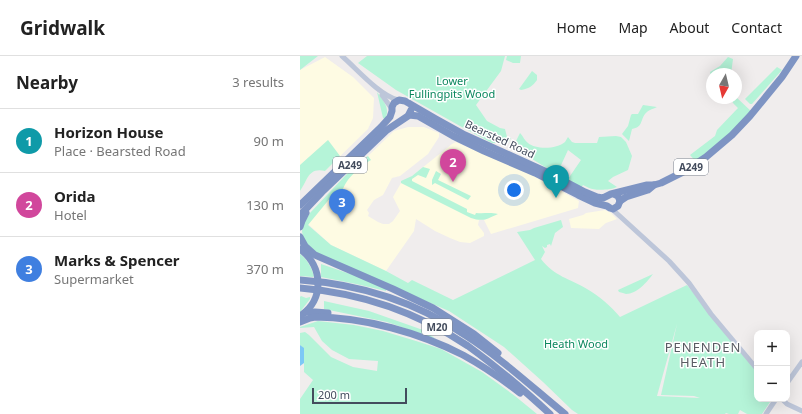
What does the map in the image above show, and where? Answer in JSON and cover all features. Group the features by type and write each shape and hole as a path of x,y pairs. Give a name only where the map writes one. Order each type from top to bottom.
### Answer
{"highway":[{"name":"A249","path":"619,203 626,197 648,190 654,185 693,166 713,151 732,135 750,116 775,86 796,56"},
{"path":"398,100 404,100 408,103 411,109 406,116 400,118 396,116 392,110 393,104 398,100"},
{"name":"Bearsted Road","path":"408,103 474,140 549,173 591,195 600,198 606,197"},
{"name":"A249","path":"300,205 370,138 387,120 392,110"},
{"name":"A249","path":"300,217 322,192 387,130 406,116"},
{"name":"Bearsted Road","path":"406,116 418,116 453,136 484,151 541,175 583,197 609,207"},
{"name":"A249","path":"614,194 646,185 654,185"},
{"path":"300,227 305,214 316,202 322,192"},
{"path":"610,194 618,196 619,203 616,208 609,207 605,201 606,197 610,194"},
{"name":"M20","path":"300,238 312,253 322,259 393,289 448,317 503,356 511,368"},
{"path":"302,251 314,267 318,276 318,286 315,300 303,314"},
{"name":"M20","path":"302,251 321,262 342,267"},
{"name":"M20","path":"300,280 338,284 393,299 421,310 448,324 511,368 565,414"},
{"name":"M20","path":"300,288 335,292 362,298 425,321 458,340 478,354 514,382 550,414"},
{"name":"M20","path":"303,314 316,312 373,323 432,342 465,356 499,377 550,414"},
{"name":"M20","path":"300,322 315,317 349,319"}],"street":[{"path":"342,56 381,92 398,100"},
{"path":"381,92 392,110"},
{"path":"619,203 622,218"},
{"path":"609,207 663,255 689,283 711,314 754,366"},
{"path":"790,379 802,362"},
{"path":"766,414 774,402"},
{"path":"786,402 802,412"}],"shaded area":[{"path":"325,57 353,77 374,98 373,118 368,129 325,171 319,169 310,173 300,191 300,70"},
{"path":"408,127 424,127 439,133 439,137 428,154 400,176 392,178 383,195 374,200 367,210 369,213 368,216 378,222 389,224 400,211 393,197 401,183 456,142 530,174 579,201 578,208 491,234 484,220 489,218 479,220 478,225 484,233 484,236 470,243 460,242 450,238 435,231 416,219 414,231 386,271 331,245 308,224 336,190 368,156 394,131"},
{"path":"605,210 617,219 606,223 599,229 571,228 569,219 586,213"}],"green space":[{"path":"300,56 318,56 300,70"},
{"name":"Lower Fullingpits Wood","path":"367,56 505,56 501,71 476,105 487,121 505,129 507,137 511,138 508,143 492,143 396,90 358,63"},
{"path":"507,56 521,56 520,63 513,63 506,60"},
{"path":"728,57 733,59 732,68 717,68"},
{"path":"777,67 782,70 752,104 750,104 745,99"},
{"path":"532,71 537,75 537,80 528,88 521,90 519,89"},
{"path":"377,92 387,108 387,115 385,119 383,118"},
{"path":"742,103 753,113 697,163 690,155 715,136 717,130 738,108 734,104 742,104"},
{"path":"643,105 657,107 646,113 640,125 632,129 629,141 622,134 628,126 631,115 638,114"},
{"path":"520,133 528,143 541,148 557,146 565,142 568,137 575,143 597,143 599,137 621,137 626,142 632,156 628,170 608,181 617,187 599,190 583,185 581,188 568,179 581,160 568,150 557,174 513,147"},
{"path":"328,140 340,156 325,171 315,171 309,175 300,191 300,165"},
{"name":"Heath Wood","path":"368,156 371,160 353,174 345,184 342,194 336,191 308,225 331,245 408,283 412,280 453,300 535,260 517,232 530,230 561,220 563,227 555,233 551,246 550,244 547,245 545,248 542,246 545,252 541,259 546,265 562,277 580,285 596,295 609,305 620,317 687,285 754,368 754,402 770,402 762,414 747,414 740,410 738,414 578,414 504,347 449,311 323,257 309,247 303,238 302,231 304,223 310,213 363,157 365,158","holes":["677,324 661,395 694,396 700,398 657,396"]},
{"path":"423,167 430,169 426,178 418,175 412,179 412,181 467,209 467,212 475,215 476,213 498,214 479,220 471,218 401,183 401,181 412,176"},
{"path":"436,171 441,174 438,180 471,196 468,200 435,183 432,185 432,180"},
{"path":"300,254 309,264 314,276 313,277 300,276"},
{"path":"321,264 359,277 386,289 386,291 321,277"},
{"path":"653,274 645,284 634,292 626,294 619,292 618,290"},
{"path":"300,297 306,298 310,297 310,299 300,312"},
{"path":"324,301 369,311 423,330 436,339 387,322 324,309"},
{"path":"318,321 354,325 383,331 441,349 482,372 537,414 300,414 300,399 313,380 304,372 304,349 300,345 300,333 305,332 309,335 331,357 353,367 377,371 378,361 349,359 332,350 322,341 314,327 300,328"}],"water":[{"path":"300,345 304,348 304,363 300,366"}],"place":[{"name":"Orida","path":"453,182"},
{"name":"Horizon House","path":"556,198"},
{"name":"Marks & Spencer","path":"342,222"}],"district":[{"name":"PENENDEN HEATH","path":"703,354"}]}
